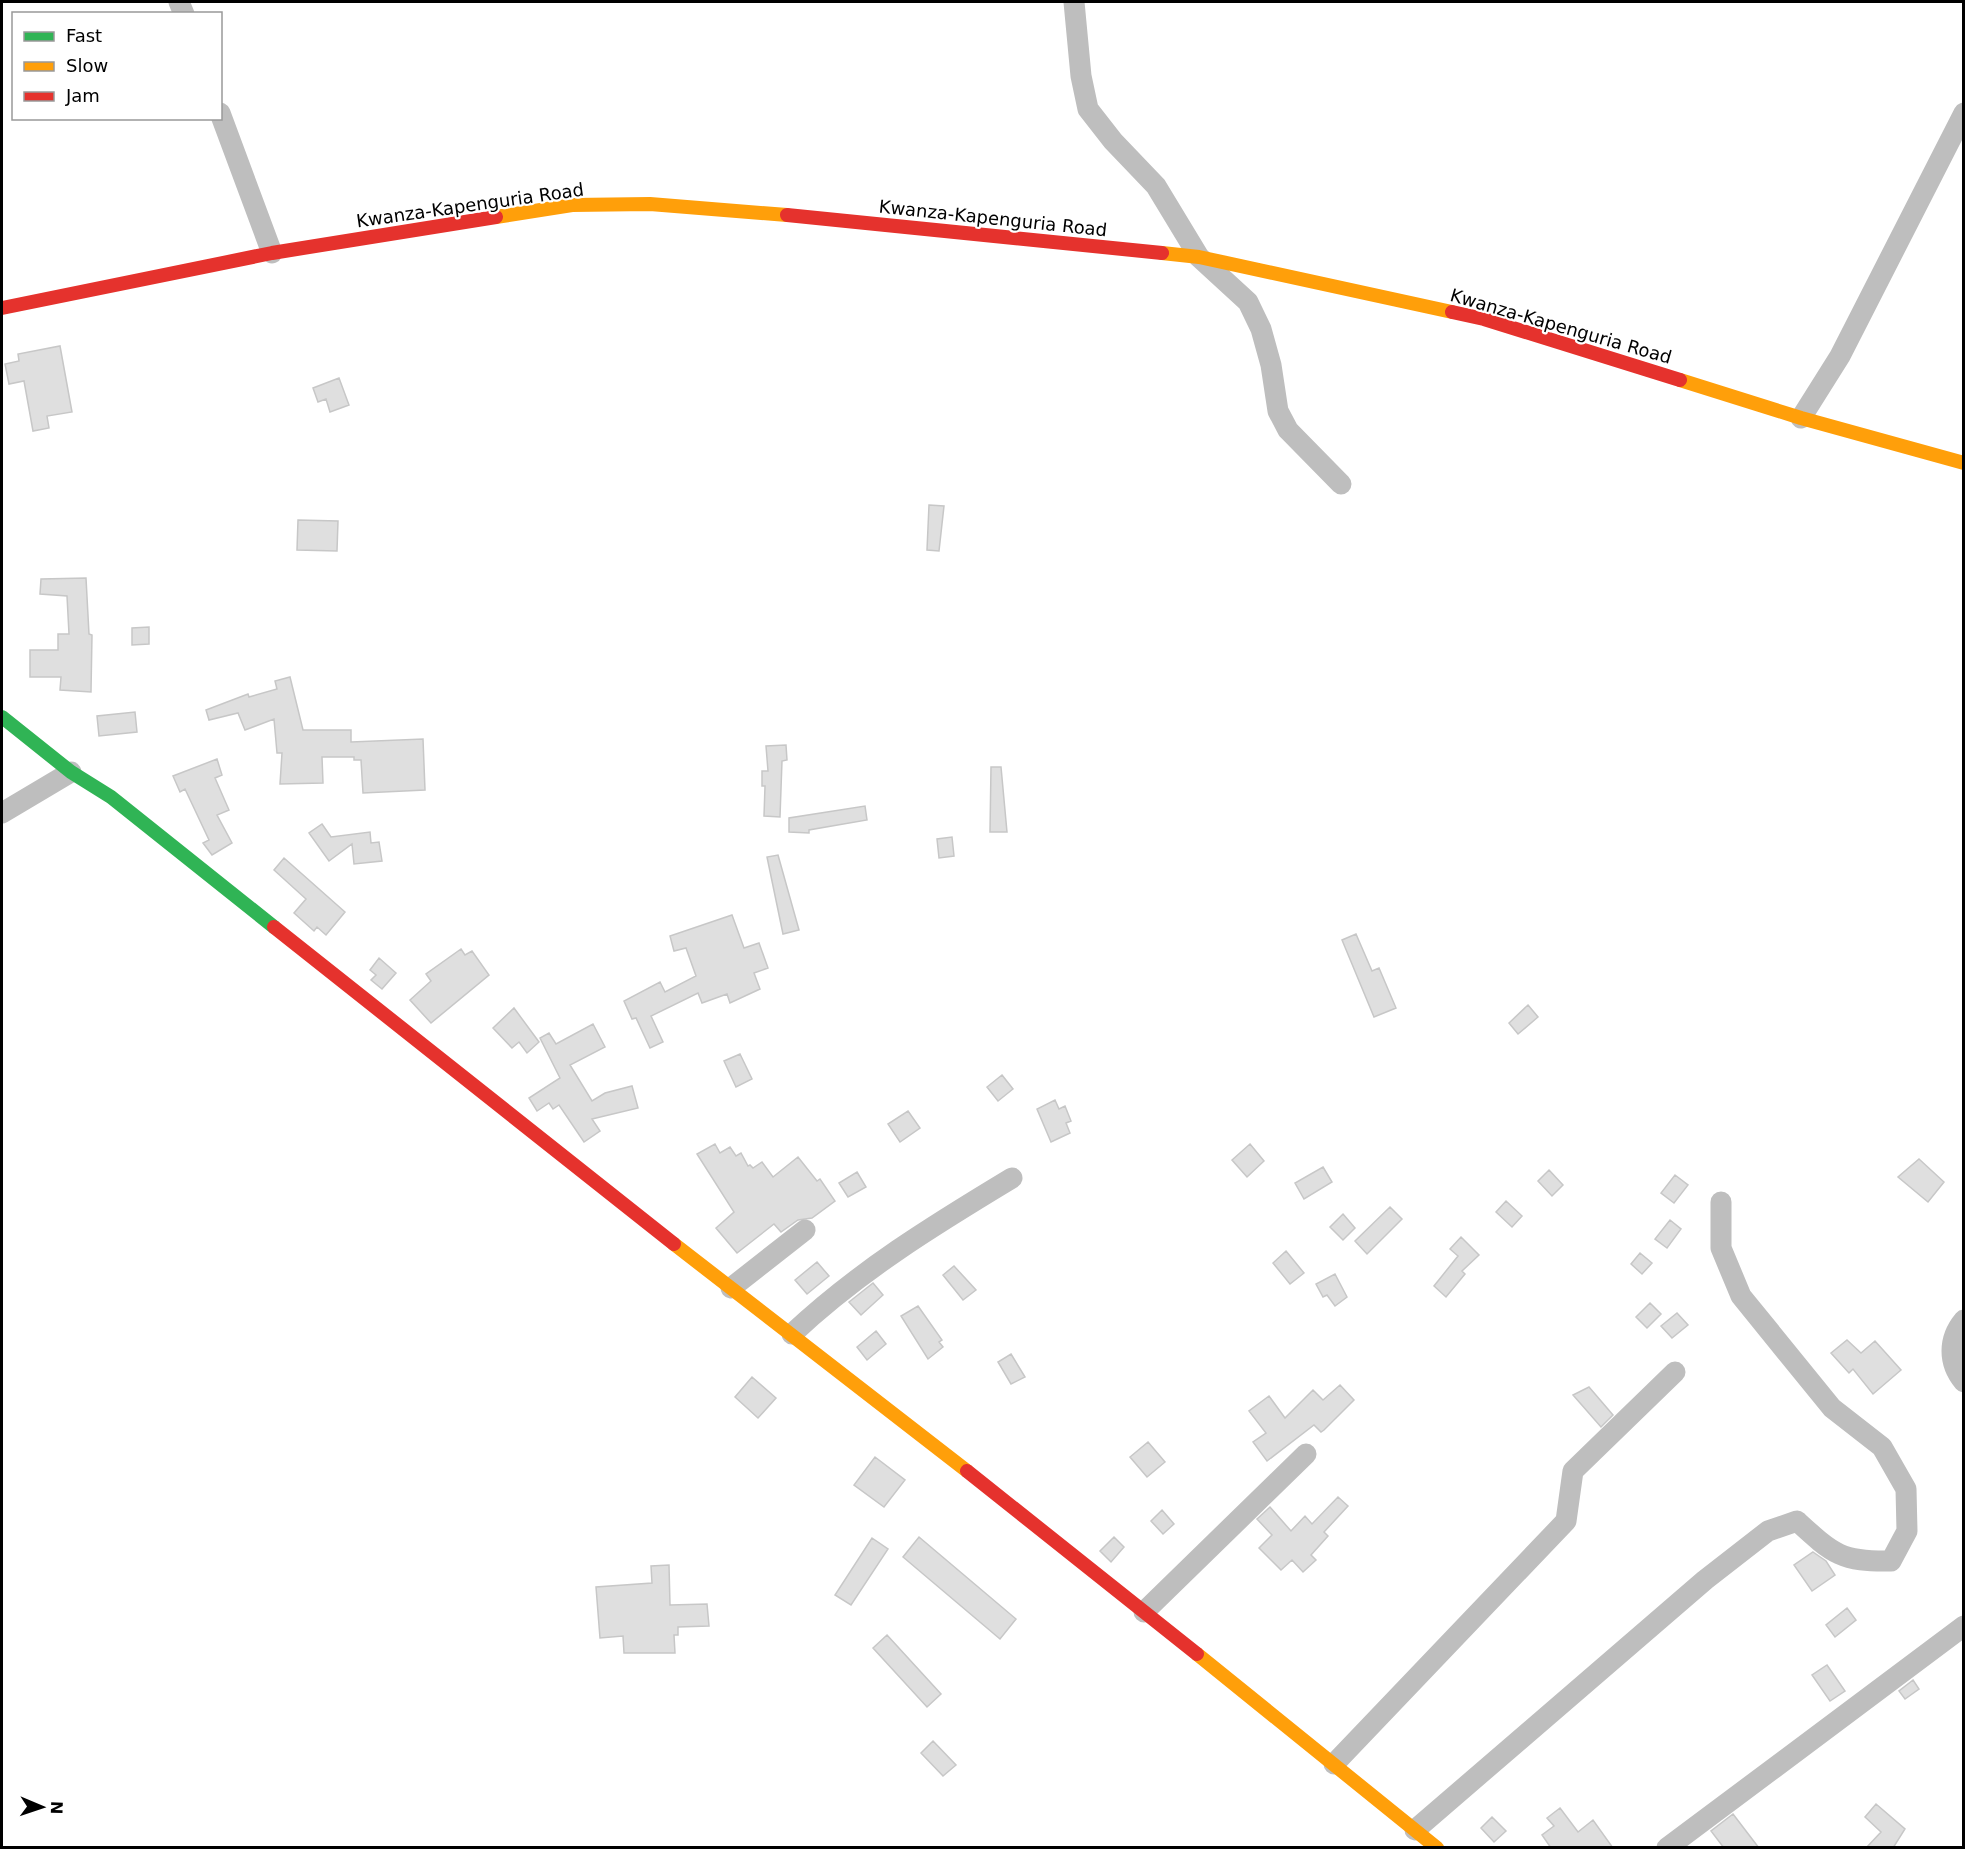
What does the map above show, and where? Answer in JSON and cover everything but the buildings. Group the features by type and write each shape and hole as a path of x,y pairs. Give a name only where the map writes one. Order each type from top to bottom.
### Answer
{"street":[{"path":"1074,2 1081,76 1088,109 1113,141 1156,186 1199,257 1248,302 1261,329 1271,365 1278,411 1288,430 1341,484"},
{"path":"1801,418 1840,356 1964,113"},
{"path":"222,118 272,254"},
{"name":"Kwanza-Kapenguria Road","path":"2,308 272,254 572,205 650,204 721,208 1199,257 1484,318 1801,418 1964,463"},
{"path":"2,717 71,772 111,797 1144,1612 1437,1848"},
{"path":"2,813 71,772"},
{"path":"792,1334 833,1295 914,1236 1012,1178"},
{"path":"1415,1830 1705,1580 1768,1531 1797,1521 1826,1548 1857,1562 1892,1562 1907,1531 1906,1489 1882,1447 1832,1408 1741,1296 1721,1248 1721,1202"},
{"path":"731,1288 805,1230"},
{"path":"1964,1320 1950,1349 1956,1372 1964,1382"},
{"path":"1334,1764 1566,1521 1573,1471 1675,1372"},
{"path":"1144,1612 1306,1454"},
{"path":"1667,1848 1964,1626"}],"traffic: fast":[{"path":"2,717 71,772 111,797 274,927"}],"traffic: slow":[{"path":"496,217 572,205 650,204 787,215"},
{"path":"1162,253 1199,257 1452,312"},
{"path":"1680,380 1801,418 1964,463"},
{"path":"674,1244 967,1471"},
{"path":"1197,1654 1437,1848"}],"traffic: jam":[{"path":"787,215 1162,253"},
{"path":"2,308 272,253 496,217"},
{"path":"1452,312 1484,319 1680,380"},
{"path":"274,927 674,1244"},
{"path":"967,1471 1197,1654"}]}
